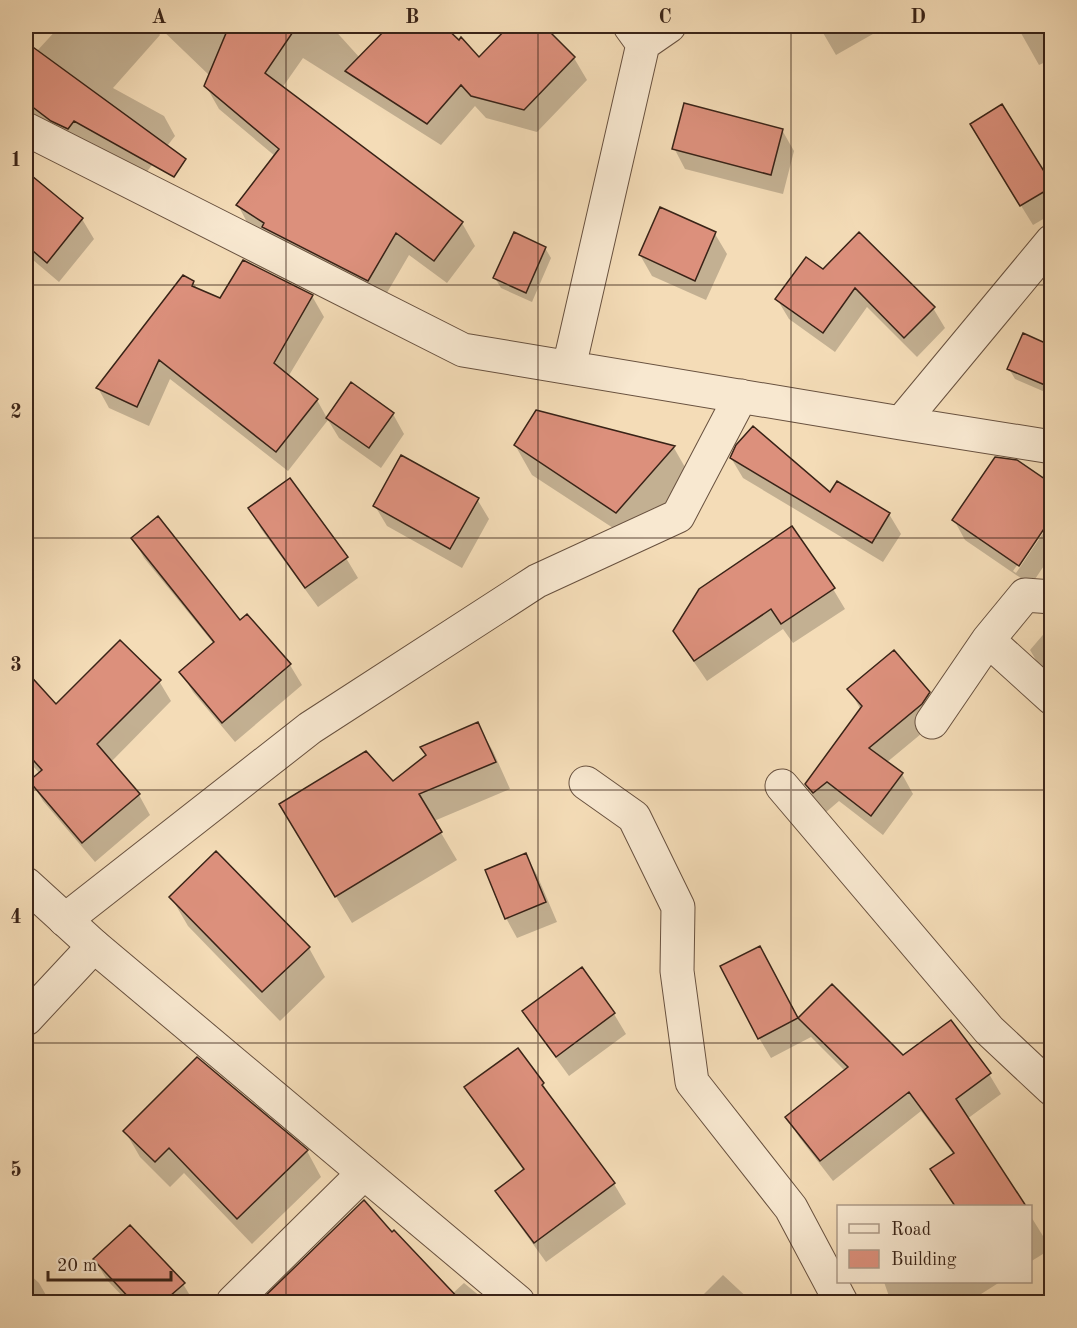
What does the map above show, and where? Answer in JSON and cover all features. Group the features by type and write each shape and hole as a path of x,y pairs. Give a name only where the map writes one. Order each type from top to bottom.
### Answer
{"street":[{"path":"569,367 647,32"},
{"path":"26,129 463,350 1052,447"},
{"path":"901,423 1052,242"},
{"path":"65,920 310,728 537,581 678,516 741,396"},
{"path":"932,722 988,640 1025,595 1052,597"},
{"path":"988,640 1052,698"},
{"path":"586,783 634,817 678,907 677,971 692,1082 791,1208 841,1302"},
{"path":"782,786 989,1030 1052,1089"},
{"path":"26,884 94,946 518,1302"},
{"path":"26,1019 94,946"},
{"path":"233,1302 364,1173"}],"building":[{"path":"229,26 297,26 265,73 463,222 434,261 396,233 368,281 262,227 264,223 236,205 279,149 204,86"},
{"path":"389,26 444,26 459,40 461,37 479,57 509,26 544,26 575,57 524,110 471,96 461,85 427,124 345,71"},
{"path":"26,42 186,159 174,177 74,121 68,129 51,121 26,102"},
{"path":"684,103 783,129 771,175 672,149"},
{"path":"1002,104 1052,184 1052,187 1020,206 970,124"},
{"path":"26,171 83,218 47,263 26,245"},
{"path":"660,207 716,232 695,281 639,255"},
{"path":"514,232 546,247 526,293 493,278"},
{"path":"859,232 935,307 904,338 855,288 823,333 775,299 806,257 823,269"},
{"path":"243,260 313,295 274,363 318,399 276,452 159,360 137,407 96,388 183,275 194,281 192,286 220,298"},
{"path":"1023,333 1052,346 1052,388 1007,369"},
{"path":"351,382 394,413 369,448 326,418"},
{"path":"536,410 675,446 616,513 514,445"},
{"path":"753,426 830,492 837,481 890,513 872,543 730,458 736,445"},
{"path":"401,455 479,498 450,549 373,506"},
{"path":"995,457 1017,460 1052,484 1052,517 1019,566 952,520"},
{"path":"290,478 348,557 305,588 248,508"},
{"path":"158,516 240,620 247,614 291,664 222,723 179,672 214,642 131,538"},
{"path":"792,526 835,588 781,624 771,609 694,661 673,631 699,589"},
{"path":"120,640 161,680 97,744 140,794 82,843 29,781 42,770 26,752 26,671 56,704"},
{"path":"894,650 930,692 922,704 869,748 903,773 871,816 827,782 813,793 805,784 862,706 847,689"},
{"path":"478,722 496,762 419,794 442,832 335,897 279,804 366,751 393,781 426,755 420,747"},
{"path":"216,851 310,947 262,992 169,897"},
{"path":"526,853 546,902 505,919 485,870"},
{"path":"760,946 798,1018 758,1039 720,966"},
{"path":"582,967 615,1013 556,1057 522,1011"},
{"path":"832,984 903,1055 951,1020 991,1073 956,1099 1025,1205 954,1205 930,1169 954,1153 909,1092 820,1161 785,1117 848,1067 798,1018"},
{"path":"518,1048 544,1083 542,1085 615,1183 534,1243 495,1191 524,1169 464,1087"},
{"path":"197,1057 308,1150 237,1219 169,1148 155,1162 123,1131"},
{"path":"364,1200 392,1232 394,1230 462,1302 259,1302"},
{"path":"130,1225 185,1283 163,1302 133,1302 93,1259"}]}
